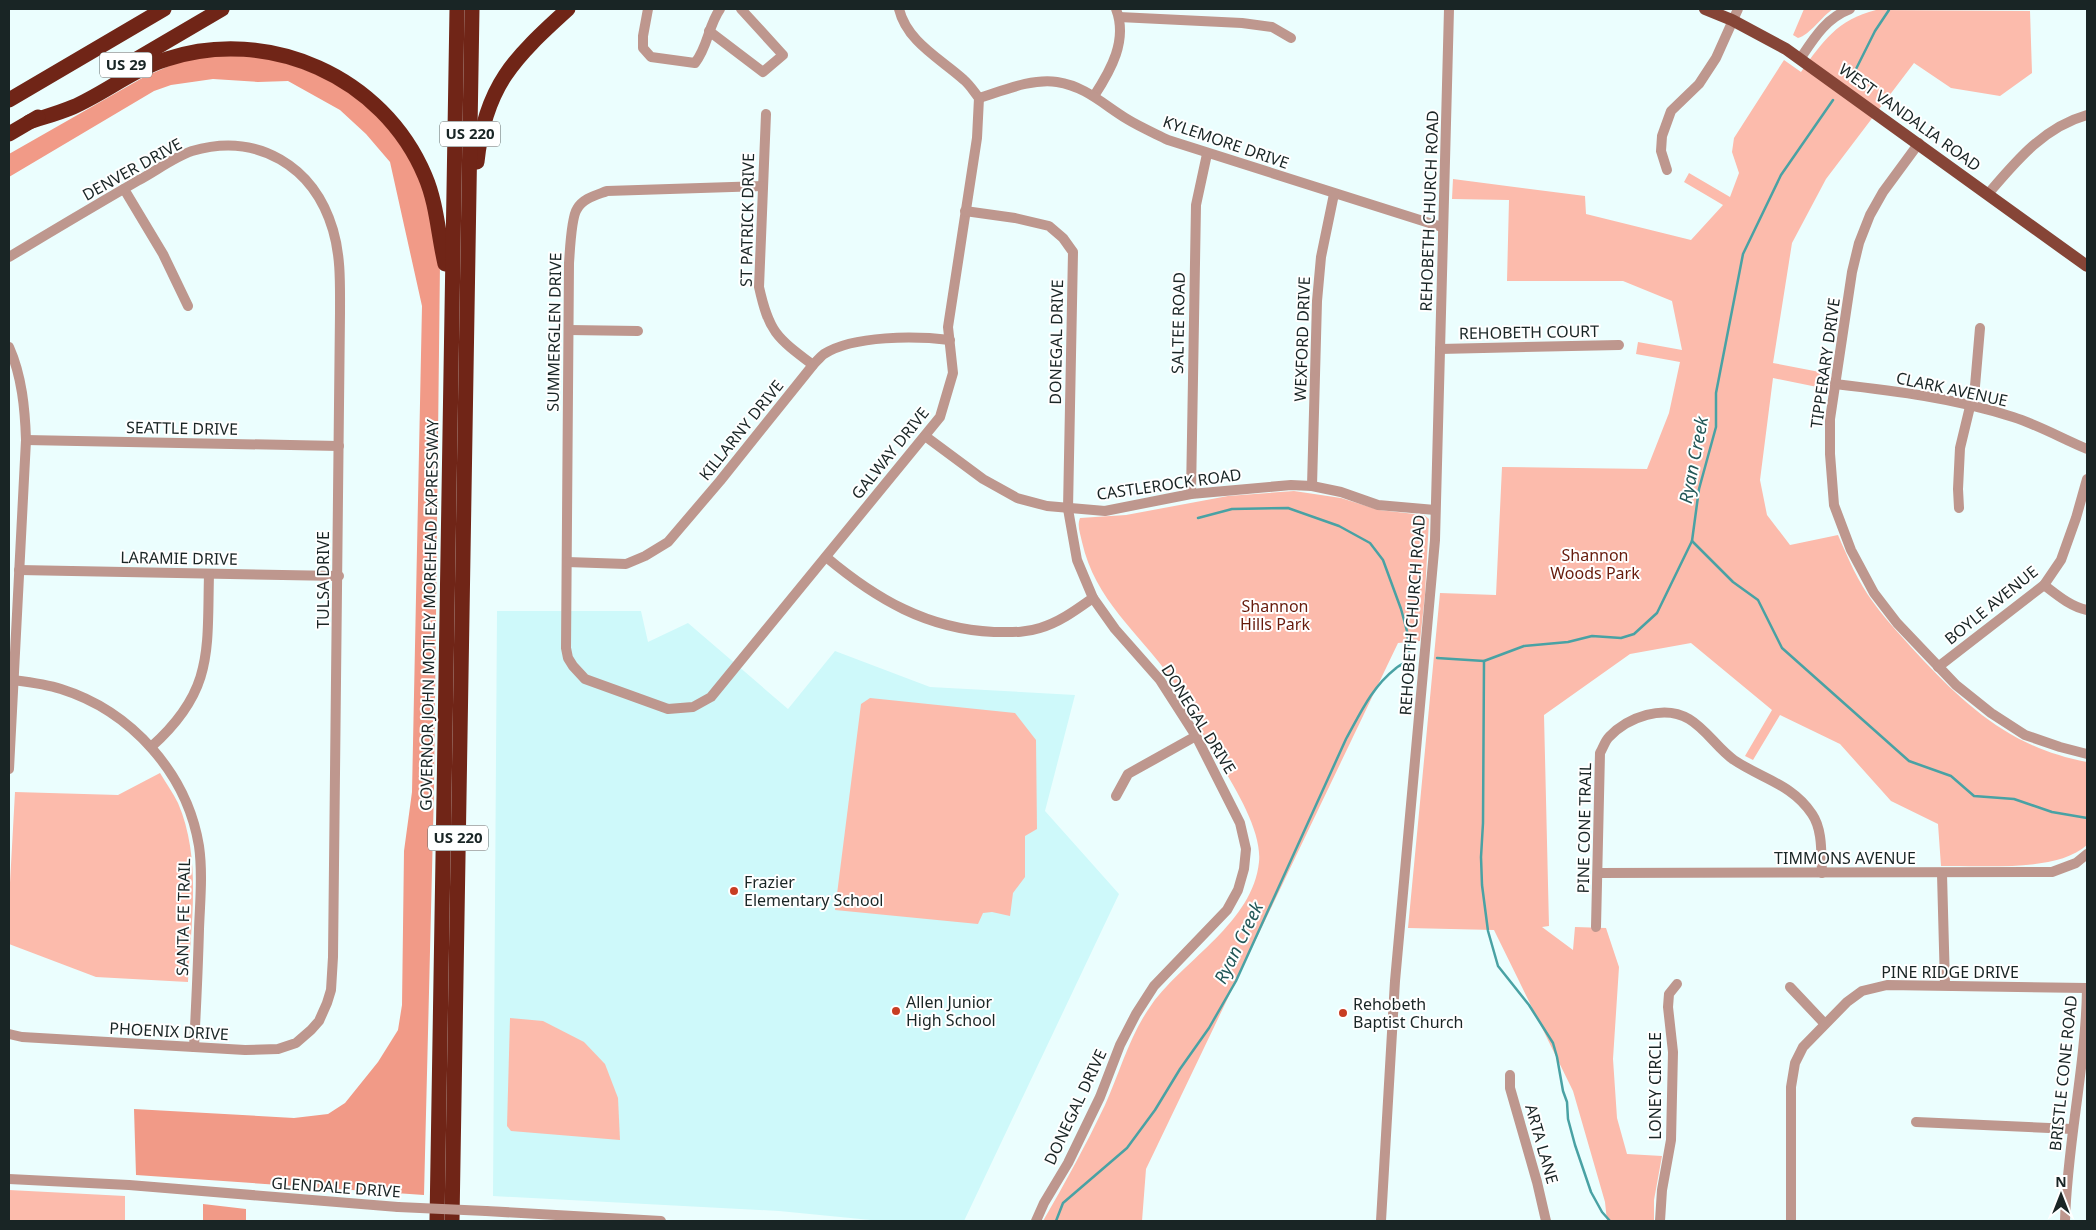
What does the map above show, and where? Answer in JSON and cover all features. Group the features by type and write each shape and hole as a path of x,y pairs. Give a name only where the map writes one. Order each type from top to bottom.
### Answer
{"highway":[{"name":"US 29","path":"9,100 164,9"},
{"name":"US 29","path":"9,134 222,9"},
{"name":"GOVERNOR JOHN MOTLEY MOREHEAD EXPRESSWAY","path":"437,1221 457,9"},
{"name":"GOVERNOR JOHN MOTLEY MOREHEAD EXPRESSWAY","path":"452,1221 472,9"},
{"path":"468,258 475,206 479,146 491,101 508,69 518,56 568,9"},
{"path":"30,122 73,107 147,66 194,52 243,48 280,54 311,64 334,75 366,98 393,124 405,141 424,174 430,191 436,210 445,262 452,282"}],"main road":[{"name":"WEST VANDALIA ROAD","path":"1705,9 1735,14 2087,266"}],"street":[{"path":"648,9 642,36 643,48 651,57 695,63 703,53 713,18 720,9"},
{"path":"709,31 764,72 783,55 741,9"},
{"path":"899,9 908,27 921,45 966,81 979,98"},
{"name":"REHOBETH CHURCH ROAD","path":"1381,1221 1395,981 1435,540 1449,9"},
{"path":"1800,59 1826,23 1840,13 1850,9"},
{"path":"1094,96 1106,79 1117,52 1120,40 1118,13 1272,27 1291,38"},
{"path":"1667,170 1661,151 1662,136 1672,111 1698,84 1716,58 1735,14"},
{"name":"KYLEMORE DRIVE","path":"979,98 1034,83 1056,81 1078,87 1127,120 1168,140 1207,154 1442,227"},
{"name":"GALWAY DRIVE","path":"566,648 572,666 585,680 668,709 693,708 711,697 926,436 940,417 953,373 948,327 977,138 979,98"},
{"name":"ST PATRICK DRIVE","path":"766,114 759,287 765,312 772,327 782,341 812,365"},
{"path":"1988,194 2019,156 2043,137 2087,115"},
{"name":"TIPPERARY DRIVE","path":"1919,144 1883,192 1870,215 1858,243 1830,419 1830,454 1834,505 1851,550 1874,592 1897,623 1956,685 1991,713 2025,735 2060,748 2087,754"},
{"name":"DENVER DRIVE","path":"9,256 191,152 233,145 257,149 279,158"},
{"name":"SALTEE ROAD","path":"1191,494 1196,205 1207,154"},
{"name":"TULSA DRIVE","path":"279,158 300,172 315,191 325,209 333,231 340,267 339,576 333,957 331,990 319,1021"},
{"name":"SUMMERGLEN DRIVE","path":"566,648 569,263 571,234 576,209 588,198 607,191 762,186"},
{"path":"124,189 163,254 188,306"},
{"name":"WEXFORD DRIVE","path":"1312,486 1317,301 1321,257 1334,194"},
{"name":"DONEGAL DRIVE","path":"965,211 1015,218 1049,226 1063,238 1072,252 1068,508 1077,560 1093,598 1115,629 1160,680 1196,736 1240,824 1246,849 1244,869 1238,890 1227,910 1154,986 1136,1014 1120,1045 1100,1097 1068,1163 1044,1203 1036,1221"},
{"path":"1958,508 1960,448 1978,362 1980,328"},
{"path":"569,330 638,331"},
{"name":"KILLARNY DRIVE","path":"567,562 626,564 645,556 668,542 732,467 812,365 824,354 846,344 891,338 928,337 950,340"},
{"name":"REHOBETH COURT","path":"1440,349 1619,345"},
{"path":"9,347 23,397 26,440 9,769"},
{"name":"CLARK AVENUE","path":"1835,384 1935,398 1970,405 2014,417 2087,449"},
{"name":"CASTLEROCK ROAD","path":"926,436 983,479 1017,498 1046,506 1105,511 1191,494 1273,486 1312,486 1342,492 1378,505 1435,510"},
{"name":"SEATTLE DRIVE","path":"26,440 339,446"},
{"name":"BOYLE AVENUE","path":"1938,667 2044,585 2061,560 2076,518 2087,478"},
{"path":"826,557 857,582 891,604 928,620 976,631 1016,633 1039,629 1060,620 1093,598"},
{"name":"LARAMIE DRIVE","path":"19,570 339,576"},
{"path":"151,747 187,707 200,680 207,650 209,574"},
{"path":"2044,585 2062,599 2080,609 2087,610"},
{"name":"SANTA FE TRAIL","path":"13,680 61,689 99,705 136,732 151,747 169,770 182,794 193,820 199,846 201,876 194,1047"},
{"name":"PINE CONE TRAIL","path":"1596,927 1600,753 1608,738 1623,724 1638,717 1670,713 1689,718 1733,760 1784,786 1813,815 1819,833 1822,873"},
{"path":"1116,796 1128,774 1196,736"},
{"name":"TIMMONS AVENUE","path":"1598,873 1942,874 2052,872 2076,863 2087,854"},
{"path":"1942,874 1946,985"},
{"name":"LONEY CIRCLE","path":"1660,1221 1662,1190 1672,1140 1673,1052 1668,1007 1669,994 1677,984"},
{"name":"PINE RIDGE DRIVE","path":"1791,1221 1791,1087 1795,1063 1803,1047 1824,1023 1847,1002 1862,991 1872,987 1887,985 2087,988"},
{"path":"1790,987 1824,1023"},
{"name":"BRISTLE CONE ROAD","path":"2066,1221 2066,1180 2083,1055 2087,988"},
{"name":"PHOENIX DRIVE","path":"9,1034 22,1038 245,1050 278,1049 296,1043 319,1021"},
{"name":"ARTA LANE","path":"1510,1075 1510,1088 1537,1182 1546,1221"},
{"path":"1916,1122 2072,1129"},
{"name":"GLENDALE DRIVE","path":"9,1180 129,1186 398,1207 661,1221"}],"shaded area":[{"path":"242,55 275,61 305,70 333,83 358,100 381,120 400,144 416,172 429,203 434,225 440,263 434,789 424,1195 136,1175 134,1109 294,1118 328,1114 345,1103 378,1062 398,1030 402,1005 404,851 412,792 422,306 390,162 366,134 340,110 288,81 258,82 213,79 171,85 154,91 9,177 9,154 144,77 178,62 207,56"},
{"path":"497,611 641,611 648,642 688,623 788,709 835,651 930,687 1075,695 1045,811 1119,894 964,1221 881,1221 779,1211 493,1196"},
{"path":"203,1204 246,1209 246,1221 203,1221"}],"green space":[{"path":"1804,9 1833,9 1807,33 1798,38 1793,35"},
{"name":"Shannon Woods Park","path":"1876,10 2030,11 2032,73 2000,96 1951,88 1914,63 1826,179 1792,243 1773,363 1830,374 1827,389 1773,378 1760,480 1767,515 1790,545 1838,535 1858,578 1879,610 1923,660 1959,696 1996,725 2038,748 2087,762 2087,845 2074,854 2038,864 2018,866 1941,866 1938,824 1891,801 1840,744 1780,715 1753,760 1745,756 1772,710 1691,643 1630,654 1544,715 1549,926 1542,927 1573,950 1575,927 1606,928 1619,967 1613,1059 1617,1118 1627,1154 1662,1156 1654,1200 1654,1221 1607,1221 1605,1202 1573,1091 1494,930 1408,928 1440,593 1496,595 1502,467 1647,469 1669,413 1680,362 1636,354 1638,342 1682,350 1672,301 1623,281 1507,281 1509,200 1452,199 1453,179 1585,196 1586,214 1691,240 1723,205 1684,182 1689,173 1730,197 1739,173 1732,152 1734,138 1784,60 1801,72 1832,33 1862,14"},
{"name":"Shannon Hills Park","path":"1294,491 1341,498 1379,510 1424,515 1429,519 1425,594 1420,641 1398,643 1146,1169 1142,1221 1043,1221 1098,1120 1131,1040 1144,1016 1166,987 1216,939 1231,921 1244,903 1254,883 1259,862 1259,847 1248,814 1180,692 1158,661 1107,598 1097,581 1088,563 1082,542 1079,527 1080,518 1126,515 1228,496"},
{"path":"870,698 1015,713 1036,740 1037,829 1025,836 1025,877 1013,893 1010,916 992,912 983,913 978,924 835,910 861,704"},
{"path":"160,773 178,803 190,846 193,891 188,982 96,977 9,944 9,901 15,792 118,795"},
{"path":"510,1018 543,1021 584,1042 605,1064 618,1098 620,1140 511,1131 507,1126"},
{"path":"9,1190 125,1196 125,1221 9,1221"}],"waterway":[{"name":"Ryan Creek","path":"1854,73 1875,31 1889,10"},
{"name":"Ryan Creek","path":"1437,658 1484,661 1524,646 1568,642 1592,636 1621,638 1634,634 1657,613 1692,541 1699,489 1716,427 1716,393 1743,254 1781,175 1833,100"},
{"path":"1198,518 1232,509 1288,508 1339,526 1370,543 1383,560 1401,609 1407,631 1410,661"},
{"path":"1692,541 1733,582 1758,600 1782,648 1909,761 1951,776 1974,796 2014,799 2052,812 2087,818"},
{"name":"Ryan Creek","path":"1056,1221 1063,1203 1127,1148 1155,1110 1180,1069 1209,1028 1236,981 1346,739 1373,692 1399,666 1415,659"},
{"path":"1484,661 1481,857 1482,885 1488,931 1498,966 1529,1005 1553,1043 1575,1145 1591,1192 1602,1212 1610,1221"}],"place":[{"name":"Frazier Elementary School","path":"734,891"},
{"name":"Allen Junior High School","path":"896,1011"},
{"name":"Rehobeth Baptist Church","path":"1343,1013"}]}
